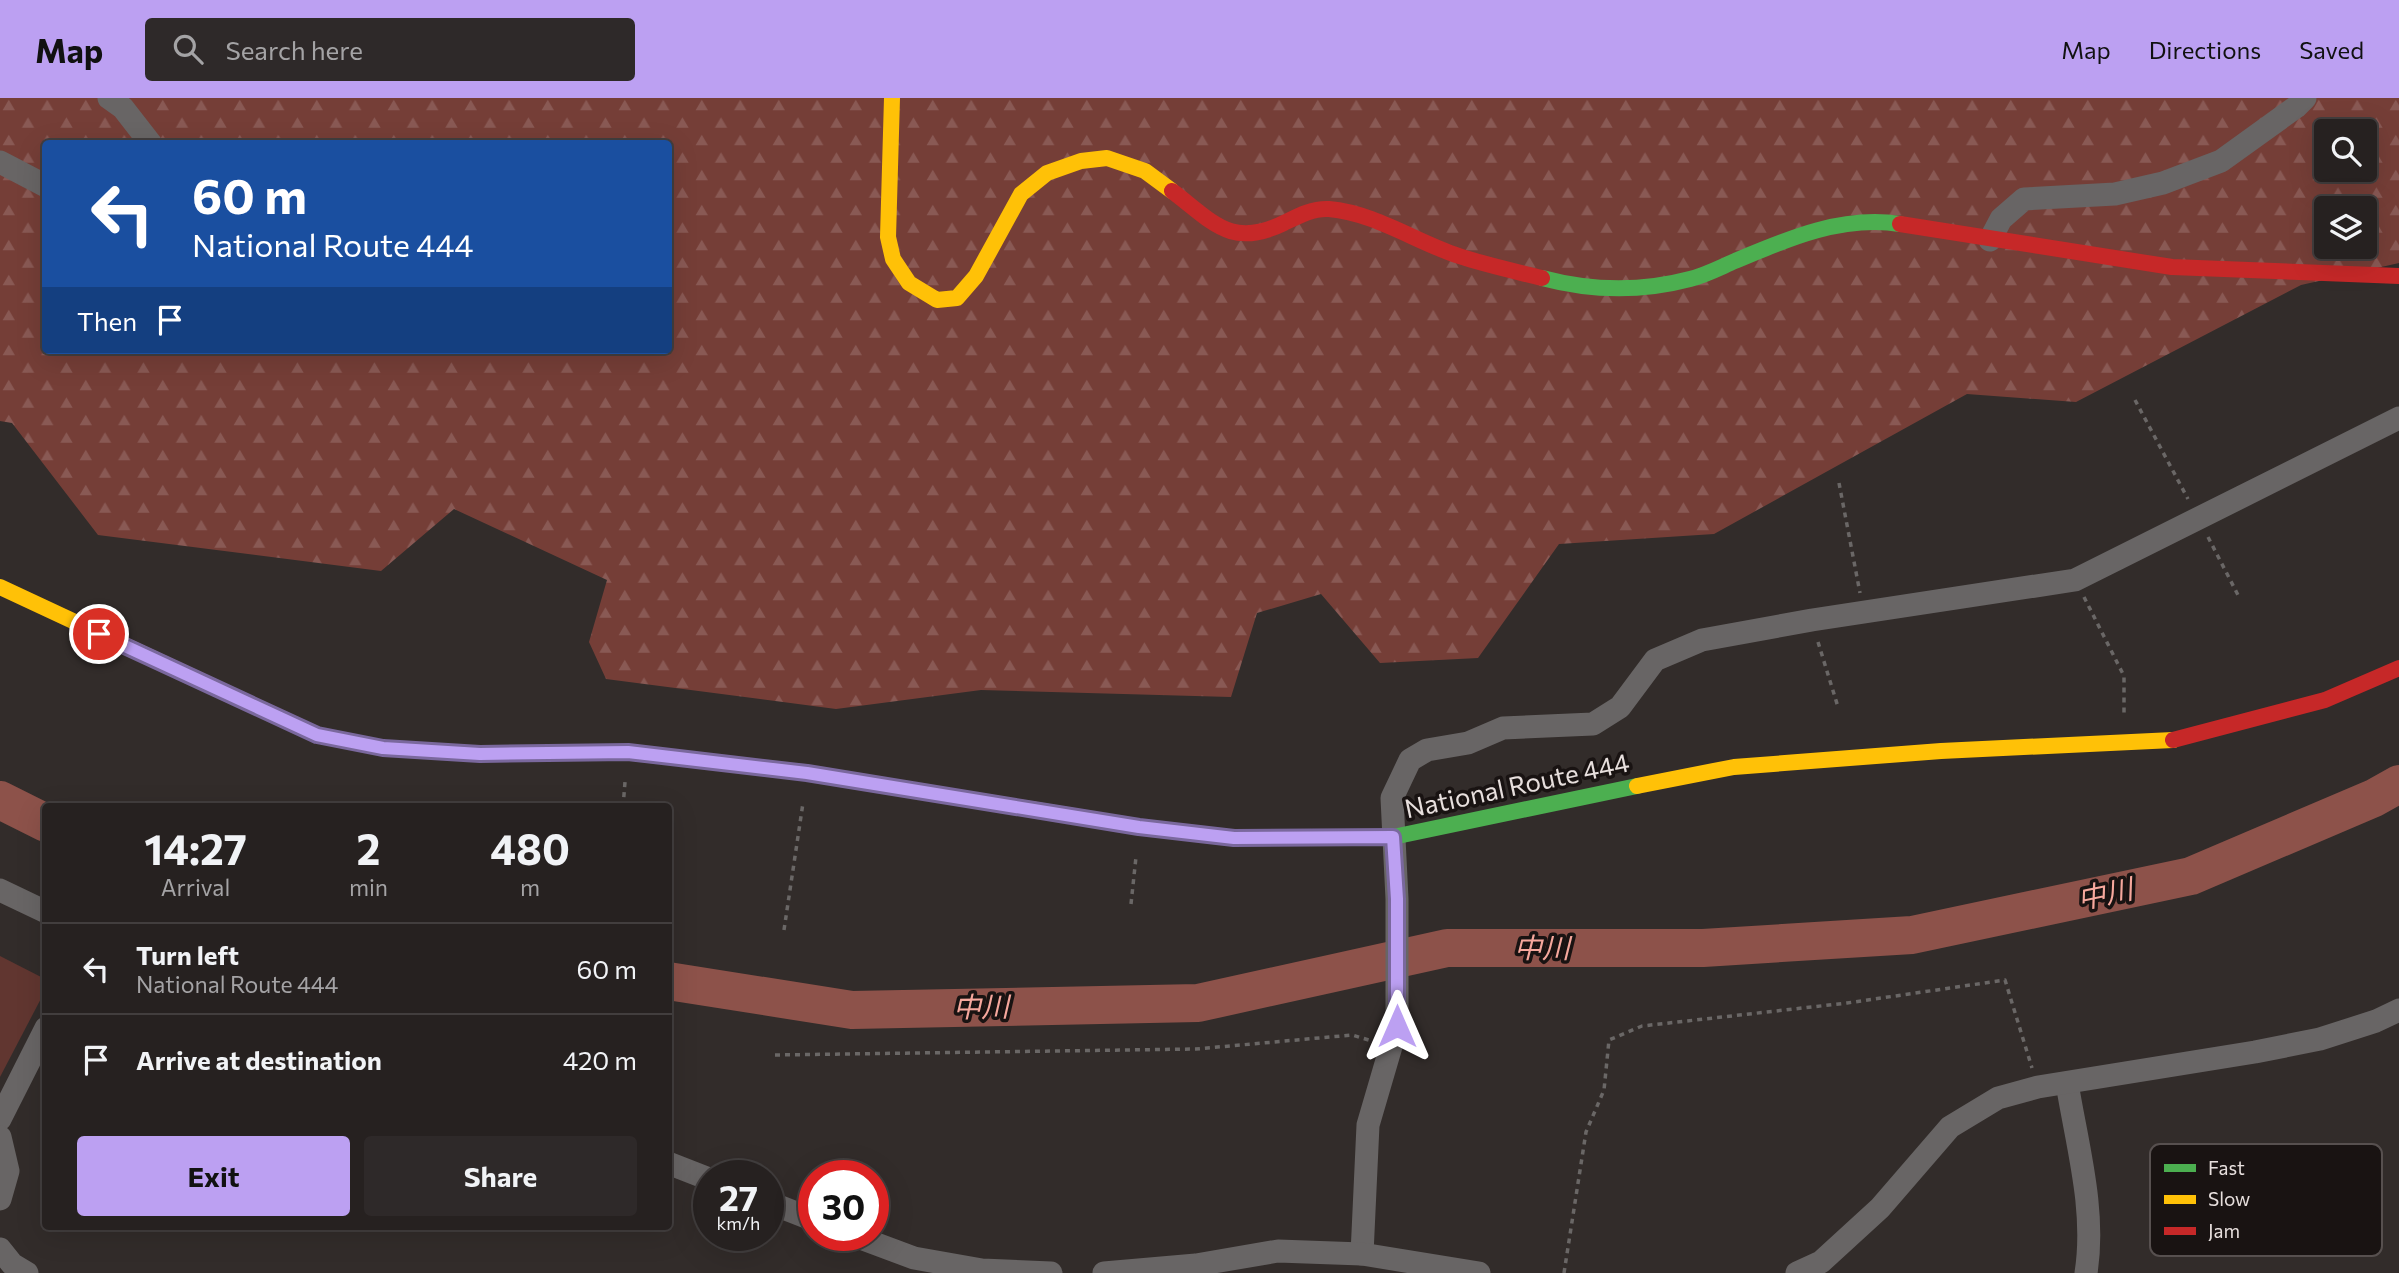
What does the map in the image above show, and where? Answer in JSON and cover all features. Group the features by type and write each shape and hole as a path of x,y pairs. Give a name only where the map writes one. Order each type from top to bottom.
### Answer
{"main road":[{"path":"892,98 888,237 893,260 909,283 937,300 957,298 976,276 1021,194 1047,173 1081,160 1107,158 1145,171 1223,229 1243,235 1264,233 1307,212 1328,209 1364,217 1459,256 1558,282 1602,289 1650,287 1692,279 1800,234 1840,225 1889,222 2172,267 2399,276"},
{"name":"National Route 444","path":"0,587 317,735 383,748 480,754 628,752 807,773 1139,827 1234,838 1393,837 1519,808 1734,767 1941,751 2170,741 2325,699 2399,667"}],"street":[{"path":"109,98 123,108 148,140"},
{"path":"1990,240 2001,219 2024,199 2115,194 2163,183 2221,161 2305,98"},
{"path":"0,162 42,184"},
{"path":"1362,1254 1368,1125 1394,1036 1397,899 1392,798 1410,760 1427,750 1468,743 1503,728 1593,724 1620,707 1655,660 1702,639 2075,580 2399,418"},
{"path":"0,890 42,910"},
{"path":"1797,1273 1821,1262 1880,1208 1950,1127 1998,1098 2038,1087 2320,1039 2376,1021 2399,1010"},
{"path":"0,1119 42,1036"},
{"path":"2067,1083 2089,1214 2090,1252 2086,1273"},
{"path":"0,1136 8,1171 0,1199"},
{"path":"672,1165 693,1173"},
{"path":"889,1249 914,1258 982,1270 1051,1273"},
{"path":"0,1250 12,1264 27,1273"},
{"path":"1104,1273 1151,1272 1278,1251 1362,1254 1479,1273"}],"path":[{"path":"1839,483 1864,612"},
{"path":"2075,580 2124,676 2123,743"},
{"path":"1812,620 1838,707"},
{"path":"784,930 807,773"},
{"path":"1131,904 1139,827"},
{"path":"1564,1273 1586,1132 1604,1090 1609,1040 1642,1026 1847,1003 2005,980 2038,1087"},
{"path":"775,1055 1196,1049 1352,1035 1394,1036"}],"shaded area":[{"path":"0,956 42,977 42,997 0,1077"}],"green space":[{"path":"0,98 2399,98 2399,263 2301,285 2076,402 1967,394 1714,534 1559,544 1478,658 1380,663 1321,594 1257,613 1231,697 981,690 836,709 606,679 589,642 607,580 454,509 381,571 98,535 12,423 0,421"}],"waterway":[{"name":"中川","path":"672,982 852,1010 1198,1003 1447,948 1703,948 1912,935 2191,876 2374,798 2399,784"},
{"name":"中川","path":"0,800 42,821"}],"traffic: fast":[{"path":"1542,278 1597,287 1653,286 1702,275 1815,231 1857,223 1900,224"},
{"path":"332,738 383,748 480,754 628,752 679,758"},
{"path":"1036,810 1139,827 1234,838 1393,837 1637,786"}],"traffic: slow":[{"path":"892,98 888,237 893,259 909,283 937,300 957,298 976,276 1021,194 1047,173 1081,161 1107,158 1145,171 1172,191"},
{"path":"0,587 317,735 332,738"},
{"path":"1637,786 1734,767 1941,751 2173,740"},
{"path":"679,758 807,773 1036,810"}],"traffic: jam":[{"path":"1172,191 1211,222 1236,232 1266,230 1306,213 1329,209 1363,216 1459,256 1542,278"},
{"path":"1900,224 2172,267 2399,276"},
{"path":"2173,740 2325,700 2399,668"}],"route":[{"path":"99,634 317,735 383,748 480,754 628,752 807,773 1139,827 1234,838 1393,837 1397,899 1397,1026"}]}
